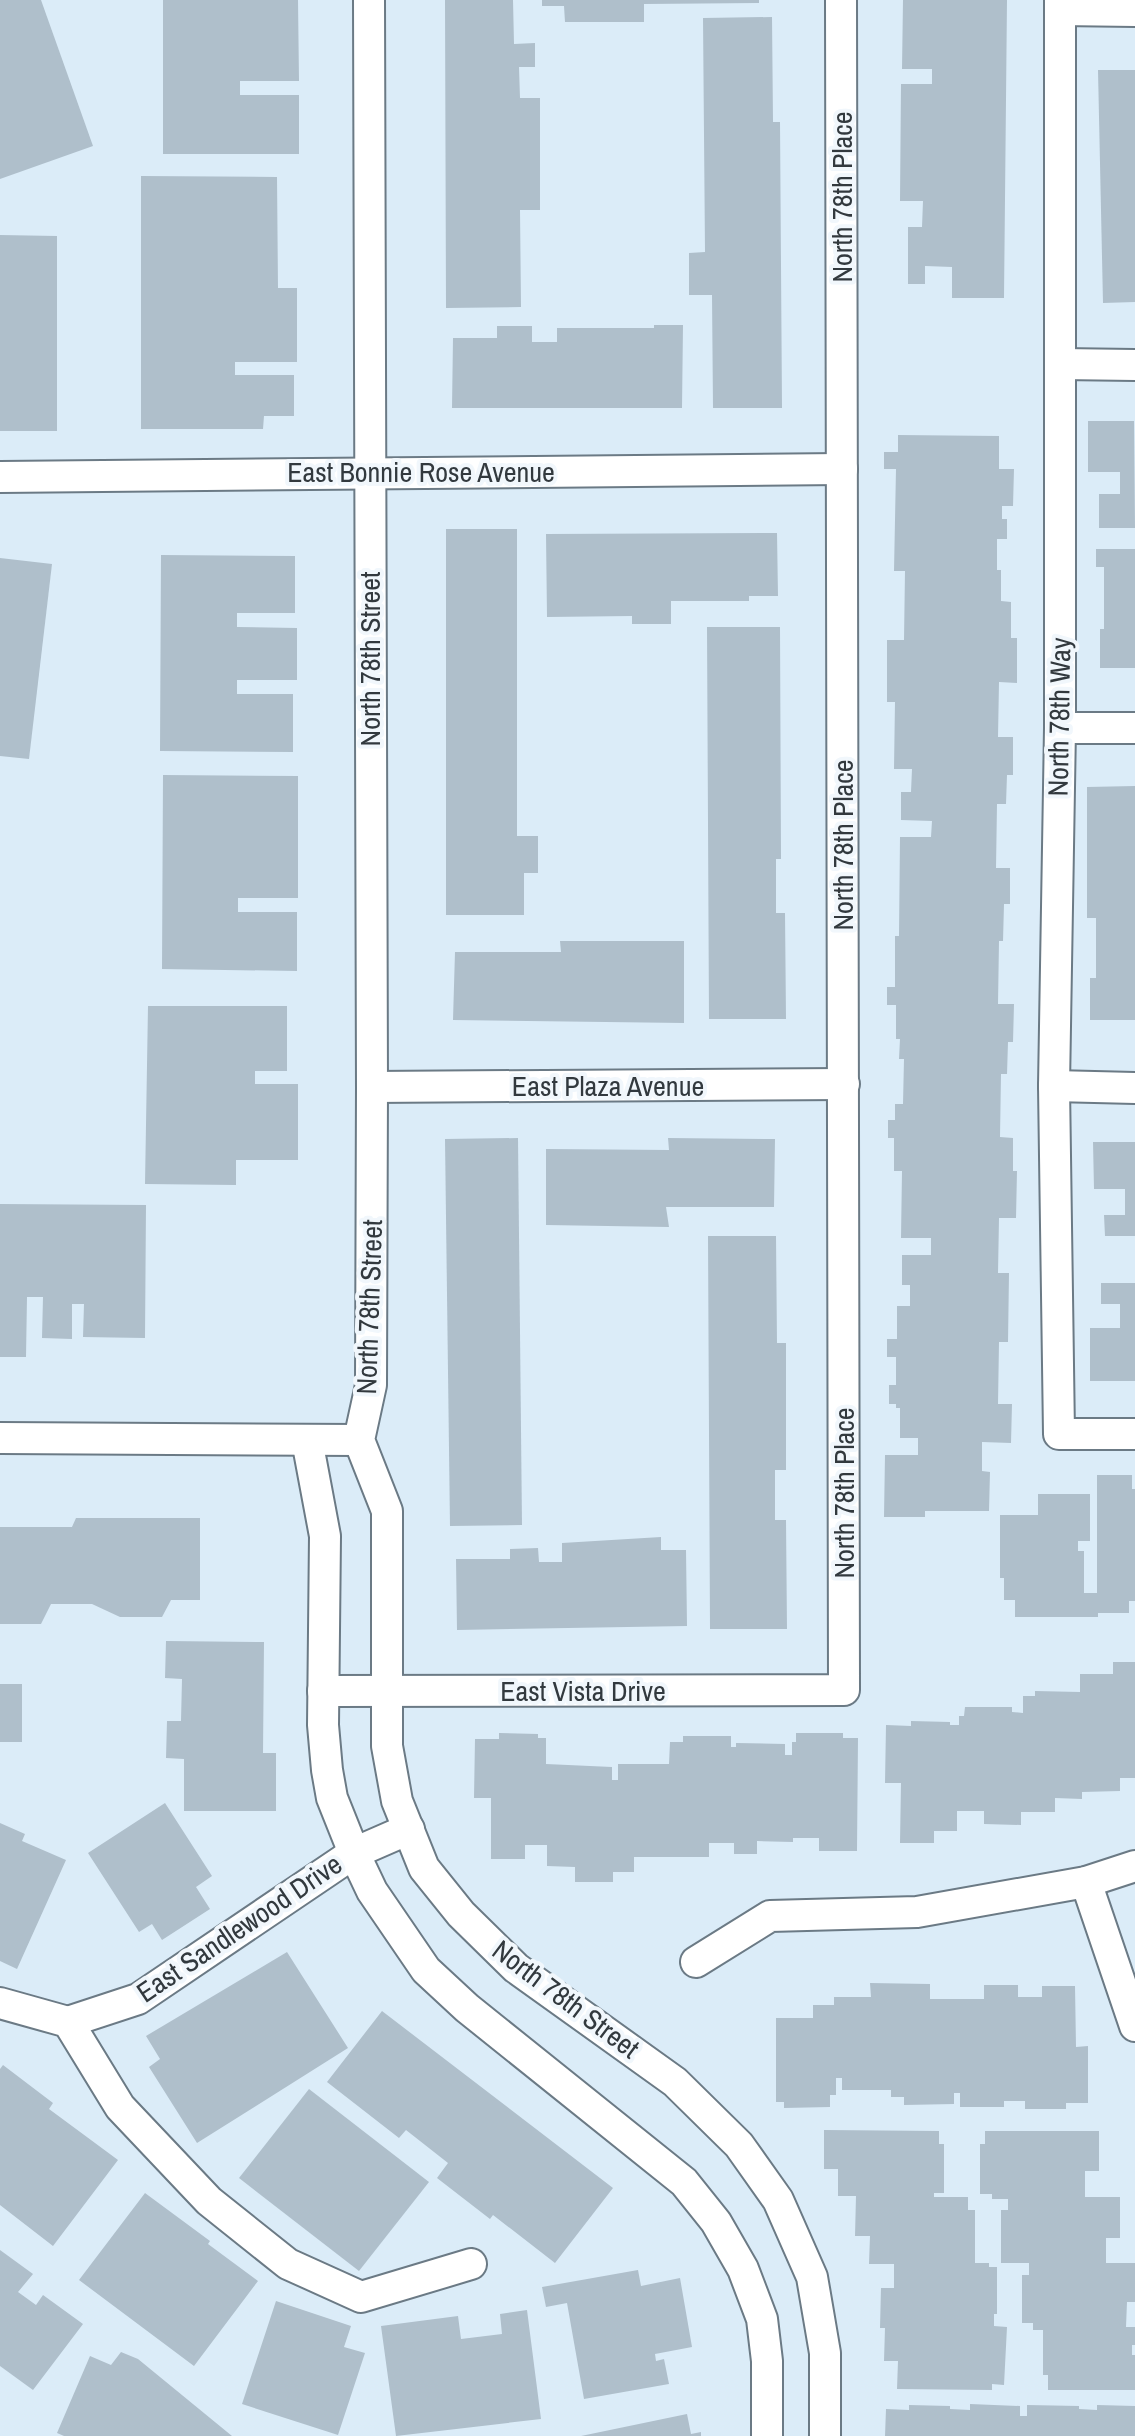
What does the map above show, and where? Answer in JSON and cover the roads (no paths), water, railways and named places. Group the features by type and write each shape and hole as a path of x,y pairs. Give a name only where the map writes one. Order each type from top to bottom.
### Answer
{"street":[{"name":"North 78th Street","path":"369,0 371,1385 359,1440 387,1511 387,1746 397,1801 424,1868 461,1914 516,1968 675,2082 739,2145 778,2200 812,2277 825,2353 825,2436"},
{"name":"North 78th Place","path":"841,0 844,1690"},
{"path":"1060,5 1135,11"},
{"name":"North 78th Way","path":"1060,5 1060,728 1054,1086 1059,1434 1135,1434"},
{"path":"1061,364 1135,365"},
{"name":"East Bonnie Rose Avenue","path":"0,477 842,469"},
{"path":"1060,728 1135,728"},
{"name":"East Plaza Avenue","path":"372,1087 844,1084"},
{"path":"1054,1086 1135,1088"},
{"path":"0,1438 359,1440"},
{"path":"307,1440 325,1536 323,1691 327,1770 332,1798 354,1853 372,1891 426,1970 467,2008 684,2182 716,2222 743,2269 762,2319 767,2361 767,2436"},
{"name":"East Vista Drive","path":"323,1691 844,1690"},
{"name":"East Sandlewood Drive","path":"68,2022 138,1999 354,1853 409,1829"},
{"path":"696,1962 770,1916 917,1912 1086,1882 1135,1866"},
{"path":"1086,1882 1135,2026"},
{"path":"0,2003 68,2022 120,2107 209,2201 288,2264 361,2297 471,2264"}]}
